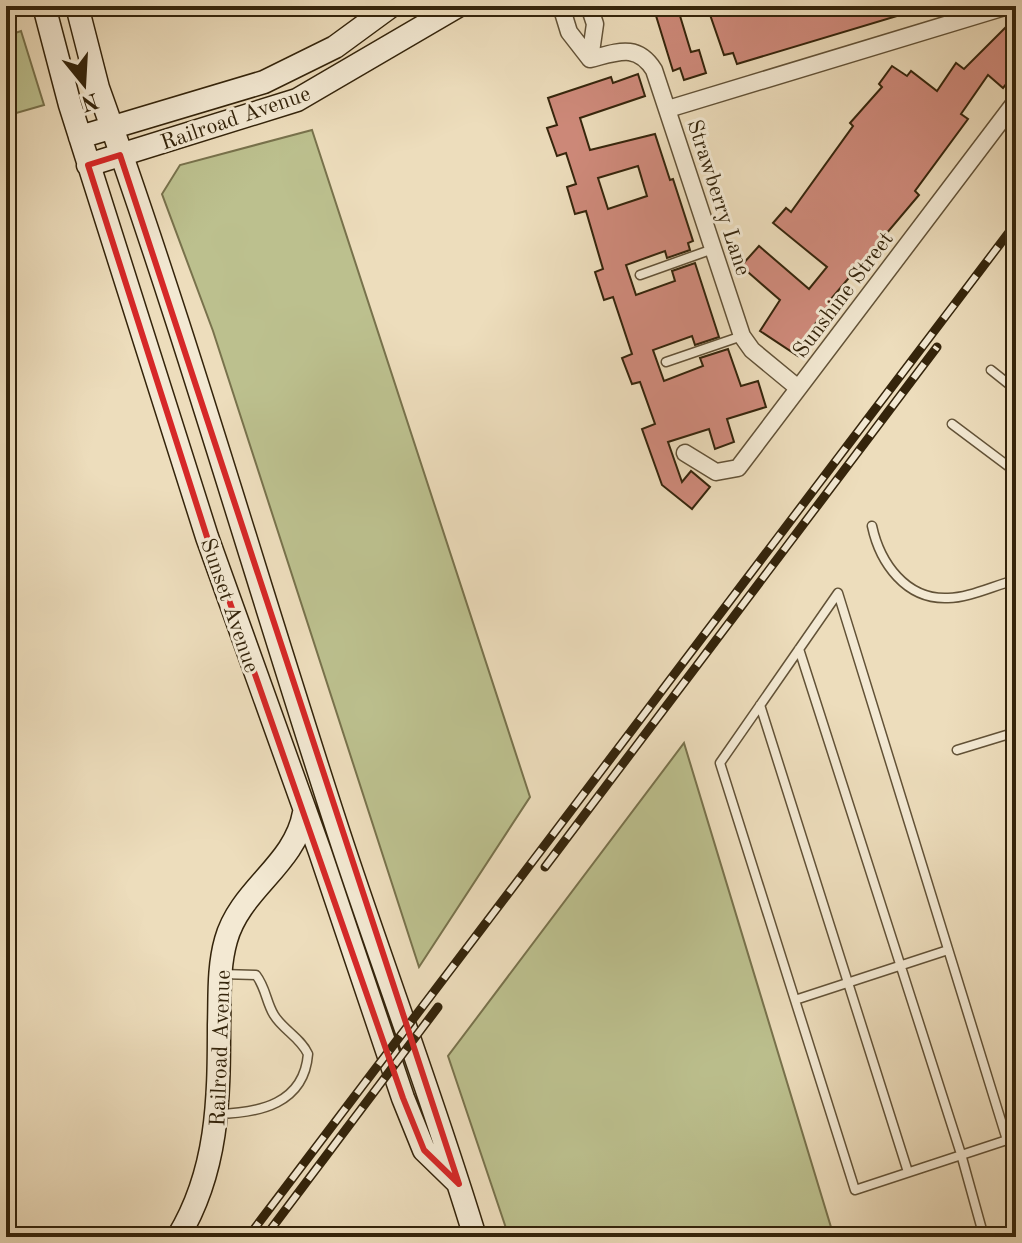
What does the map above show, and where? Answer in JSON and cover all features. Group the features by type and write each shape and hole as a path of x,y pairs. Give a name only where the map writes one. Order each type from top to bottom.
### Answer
{"main road":[{"name":"Sunset Avenue","path":"44,6 51,44 88,165 207,537 304,813 424,1150 459,1184"},
{"name":"Sunset Avenue","path":"77,6 111,128 343,844 475,1237"},
{"name":"Railroad Avenue","path":"80,137 264,82 335,47 391,6"},
{"name":"Railroad Avenue","path":"88,165 297,100 458,6"},
{"name":"Railroad Avenue","path":"178,1237 202,1188 216,1136 220,974 226,938 259,881 292,849 304,813"},
{"name":"Railroad Avenue","path":"274,869 343,844"}],"street":[{"path":"561,6 569,32 590,59"},
{"path":"589,6 595,24 590,59"},
{"path":"668,109 1008,6"},
{"name":"Strawberry Lane","path":"590,59 627,50 645,57 668,109 742,336 752,350 798,388"},
{"name":"Sunshine Street","path":"685,453 716,472 738,468 1016,101"}],"lane":[{"path":"640,275 714,249"},
{"path":"666,362 742,336"},
{"path":"991,370 1016,390"},
{"path":"952,424 1016,472"},
{"path":"872,526 877,548 906,588 949,598 1016,580"},
{"path":"838,593 1007,1140 855,1190 720,763 760,705 838,593"},
{"path":"799,649 961,1154 984,1237"},
{"path":"760,705 908,1172"},
{"path":"957,750 1016,732"},
{"path":"795,1000 948,950"},
{"path":"217,1114 256,1112 285,1099 297,1086 308,1054 303,1043 274,1016 265,986 256,975 220,974"}],"highlighted area":[{"path":"120,155 459,1184 424,1150 403,1098 207,537 88,165"}],"green space":[{"path":"21,31 44,105 6,116 6,36"},
{"path":"312,130 530,797 419,967 213,331 162,194 180,165"},
{"path":"684,743 834,1237 509,1237 448,1056"}],"building":[{"path":"653,6 677,6 691,52 699,50 706,73 684,80 680,68 673,71"},
{"path":"707,6 917,6 917,10 737,64 733,53 724,55"},
{"path":"1016,17 1016,72 1003,88 988,75 961,114 968,119 915,191 919,195 831,299 833,301 808,333 811,336 798,356 760,331 780,300 741,266 759,246 809,289 827,267 773,223 786,208 791,212 853,126 850,123 882,87 879,84 892,66 907,76 911,71 937,91 956,63 964,69"},
{"path":"638,74 645,96 580,118 590,150 655,134 693,241 688,243 690,250 667,258 665,251 626,265 636,295 675,281 672,271 695,263 719,337 695,345 692,336 653,350 664,381 703,366 700,358 728,349 741,386 758,381 766,407 727,419 734,442 715,449 709,429 668,442 682,482 691,471 710,487 692,509 662,485 642,429 655,424 640,382 632,384 622,358 632,354 613,297 604,300 595,272 603,269 586,211 575,214 567,187 576,184 566,153 557,156 547,128 557,125 548,98 611,77 613,83","holes":["638,166 647,196 608,209 598,178"]}],"railway":[{"path":"248,1237 1016,223"},
{"path":"545,867 937,347"},
{"path":"265,1237 438,1007"}]}
